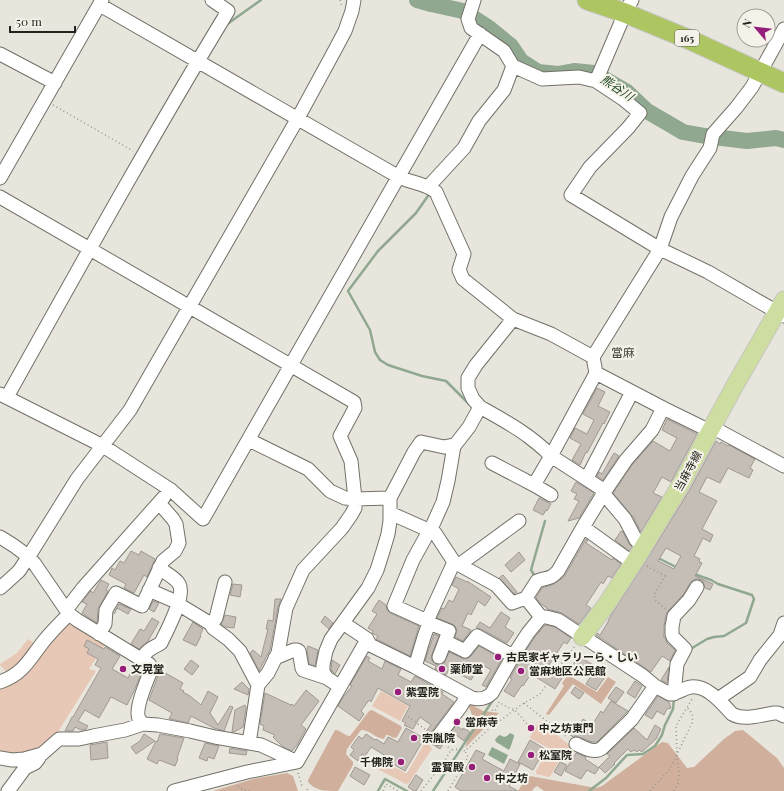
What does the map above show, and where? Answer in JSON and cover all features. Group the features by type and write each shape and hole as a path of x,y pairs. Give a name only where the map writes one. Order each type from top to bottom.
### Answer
{"highway":[{"name":"165","path":"587,0 628,6 688,39 784,83"}],"main road":[{"name":"当麻寺線","path":"582,637 606,606 638,556 680,486 734,387 782,310"}],"street":[{"path":"212,0 228,12 3,395 102,446 171,490 203,520 480,34"},
{"path":"474,0 468,19 471,28 504,51 517,68 542,79 598,77 640,113 628,128 590,167 571,195 660,249 782,310"},
{"path":"0,178 101,2 198,61 405,180 431,189 464,254 459,270 463,279 513,319 551,334 592,357"},
{"path":"0,588 18,571 29,556 77,479 130,410 298,118 345,31 353,5"},
{"path":"598,77 628,6"},
{"path":"534,485 596,373 592,357 660,249 672,216 692,176 710,148 713,137 752,87 784,29"},
{"path":"0,54 55,83"},
{"path":"431,189 464,148 479,121 504,90 517,68"},
{"path":"0,197 354,402 355,408 340,436 351,461 355,508 342,528 303,570 286,608 278,653 268,673 258,685 250,743"},
{"path":"513,319 476,365 468,378 468,388 470,394 479,410 513,426 537,442 550,458 586,478 604,492 625,519 636,540 638,556"},
{"path":"596,373 664,408 711,429 784,466"},
{"path":"586,478 632,392"},
{"path":"390,513 435,533 457,563 496,584 512,603 526,598 539,580 548,579 558,571 604,492 626,460 652,430 664,408"},
{"path":"439,657 449,631 394,606 413,560 438,515 443,502 454,446 479,410"},
{"path":"249,440 308,469 330,491 345,498 390,498"},
{"path":"327,678 323,672 326,651 331,639 368,588 377,570 388,534 390,498 414,452 422,442 444,447 454,446"},
{"path":"492,463 550,495"},
{"path":"0,682 8,679 25,667 43,642 68,612 83,588 171,490"},
{"path":"99,634 105,624 106,610 116,593 142,606 163,561 175,552 179,543 176,524 159,503"},
{"path":"415,667 428,622 457,563 519,521"},
{"path":"583,527 638,556"},
{"path":"0,537 29,556 68,612 76,620 149,664 152,668 144,688 137,714 143,724"},
{"path":"142,660 146,652 161,643 181,594 178,582 159,568"},
{"path":"212,624 216,618 225,582"},
{"path":"674,694 677,664 685,649 673,638 672,627 674,616 689,600 697,587"},
{"path":"149,590 178,604 212,624 213,628 240,651 258,685"},
{"path":"526,598 543,617 558,620 655,686 670,694 674,694 686,688 696,687 714,695 735,716 744,718 774,712 784,716"},
{"path":"297,765 339,686 364,645 370,645 415,667 467,696 480,700 492,693 528,633 543,617"},
{"path":"343,623 367,639 370,645"},
{"path":"718,699 750,677 760,660 780,635 784,623"},
{"path":"445,641 465,651 477,636 513,656"},
{"path":"275,658 297,650 299,651 303,670 327,678 339,686"},
{"path":"576,744 594,751 599,751 632,719 655,686"},
{"path":"437,738 467,696"},
{"path":"8,791 25,768 35,763 42,754 59,739 93,736 125,730 143,724 190,730 215,737 261,745 297,765"},
{"path":"0,758 12,760 24,759 42,754"},
{"path":"174,791 192,788 247,772 297,765"}],"path":[{"path":"45,100 143,157"},
{"path":"638,556 665,576 654,595 656,600 674,616"},
{"path":"554,673 582,637"},
{"path":"465,751 490,728 524,703 540,694 547,684"},
{"path":"674,791 680,775 677,756 676,726 694,695 696,687"},
{"path":"492,710 495,711 499,702 515,710 527,724 532,727"},
{"path":"524,703 576,744"},
{"path":"650,791 670,769 692,723 693,717 690,710 686,708"},
{"path":"422,791 444,762 451,750 465,751"},
{"path":"448,791 468,757 465,751"},
{"path":"297,765 302,786"},
{"path":"382,791 386,784 398,791"}],"shaded area":[{"path":"67,622 106,643 89,669 96,671 58,732 57,738 41,751 0,756 0,686 13,679 0,664 17,653 28,639 42,649"},
{"path":"568,675 597,692 608,677 616,682 601,704 573,684 549,715 546,714 564,686 562,683"},
{"path":"381,691 408,706 400,721 372,706"},
{"path":"469,703 483,711 499,713 465,748 472,728 473,717 468,705"},
{"path":"372,710 401,726 402,728 397,737 394,738 386,735 384,739 367,731 361,730 347,749 346,754 353,762 353,765 338,791 321,790 311,785 308,780 335,730 350,736 369,711"},
{"path":"539,722 541,722 574,750 568,760 566,761 562,758 560,759 549,777 536,774 536,771 548,748 530,738"},
{"path":"743,730 777,758 784,768 784,791 544,791 537,786 532,791 518,791 526,778 530,776 596,788 602,786 662,742 668,743 687,768 694,767 724,739 735,731"},
{"path":"510,733 514,735 514,737 509,750 495,740 500,735 504,737"},
{"path":"427,743 432,749 409,783 406,784 370,765 374,757 377,757 407,773 424,744"},
{"path":"492,747 508,755 504,764 488,755"},
{"path":"287,773 293,776 298,791 213,791 253,779"}],"building":[{"path":"597,388 605,392 598,406 610,412 580,465 572,460 581,444 570,438 575,428 587,434 594,420 583,414"},
{"path":"667,419 697,434 671,482 662,477 653,493 662,497 641,532 634,519 635,518 613,493 632,465 653,441 670,451 677,438 662,430"},
{"path":"716,441 720,444 721,442 728,446 729,445 755,459 750,468 753,470 749,478 728,468 720,483 707,477 699,492 717,501 702,529 713,535 710,542 703,538 694,556 700,559 699,562 702,563 695,576 713,584 710,590 705,588 702,580 693,580 683,595 668,611 666,615 663,637 665,637 667,643 675,650 670,661 662,656 651,672 596,635 597,633 600,635 689,491","holes":["666,548 681,556 674,569 658,561"]},
{"path":"614,453 619,456 603,480 597,476 599,472 602,474"},
{"path":"576,482 594,493 579,518 568,521 579,501 574,499 577,494 571,491"},
{"path":"539,498 551,504 543,515 533,510"},
{"path":"621,531 632,547 629,551 615,540"},
{"path":"586,539 588,540 586,543 612,560 613,558 621,564 612,578 608,576 603,584 601,582 586,605 591,608 579,624 562,613 547,609 536,598 542,588 554,584 564,577"},
{"path":"131,551 139,555 141,551 155,559 147,577 144,575 134,593 124,588 126,584 109,575 112,568 115,570 120,561 124,563"},
{"path":"519,552 525,560 511,572 505,565"},
{"path":"503,575 517,592 514,594 499,578"},
{"path":"456,577 467,581 491,597 485,606 478,601 471,615 468,613 462,626 471,630 463,641 455,637 457,630 455,626 437,618 442,608 444,609 449,600 453,602 459,589 452,585"},
{"path":"101,580 109,584 106,590 108,591 98,609 97,623 82,613 87,604 82,602 91,591 93,593"},
{"path":"233,584 242,585 240,597 230,595"},
{"path":"275,599 281,599 278,607 270,650 259,671 250,653 253,650 261,657 268,629 266,629 268,620 273,621"},
{"path":"379,600 386,605 387,610 390,613 419,626 410,656 376,639 378,636 372,633 373,631 368,628 377,614 372,611"},
{"path":"153,601 159,603 154,612 149,609"},
{"path":"119,604 131,609 128,614 117,608"},
{"path":"501,612 510,618 505,627 514,633 507,643 481,629 476,628 480,622 490,628"},
{"path":"225,615 236,617 234,628 225,627 221,624"},
{"path":"325,616 333,623 329,629 321,622"},
{"path":"152,618 159,622 148,641 139,649 131,644 140,629 144,631"},
{"path":"193,622 203,629 196,646 183,640"},
{"path":"545,625 555,627 571,638 567,644 564,642 547,668 562,678 555,689 531,674 514,697 504,691 512,679 510,678 520,660 534,638"},
{"path":"434,634 439,636 431,658 437,665 444,663 449,652 462,658 468,658 479,646 502,659 486,687 482,685 491,670 481,664 471,680 449,669 446,675 435,669 436,666 425,661"},
{"path":"87,640 104,649 105,647 120,656 112,669 128,678 131,672 134,674 138,667 143,670 127,705 111,697 99,718 85,710 78,721 88,726 86,729 81,730 75,727 73,731 65,731 101,668 95,665 98,659 87,653 89,649 84,646"},
{"path":"308,646 318,650 315,666 309,664"},
{"path":"367,656 370,658 368,661 382,669 385,661 401,669 398,675 411,682 415,676 443,692 442,694 454,702 430,734 429,737 432,744 424,739 405,771 393,764 394,761 371,747 365,756 362,754 358,761 350,755 354,750 351,747 359,736 362,739 366,734 384,744 388,737 398,742 406,728 422,737 431,725 420,717 413,729 404,725 406,723 402,721 410,706 378,688 371,702 369,700 361,711 364,714 359,721 338,706 352,686 350,685"},
{"path":"579,656 607,674 596,690 586,684 591,676 580,669 575,677 568,672"},
{"path":"191,660 199,666 192,675 184,669"},
{"path":"332,660 340,665 335,674 331,670"},
{"path":"669,667 667,683 666,683 661,680"},
{"path":"160,670 183,683 180,689 201,705 208,691 218,697 210,713 218,725 230,706 233,707 224,731 214,728 191,716 188,723 169,719 172,713 149,700"},
{"path":"635,681 642,686 635,698 627,693"},
{"path":"242,682 249,689 248,695 234,689"},
{"path":"575,687 584,693 579,699 571,693"},
{"path":"616,687 624,692 616,703 608,698"},
{"path":"306,690 319,701 301,725 306,729 292,751 283,747 273,737 275,735 263,730 264,726 260,724 265,693 294,706"},
{"path":"658,696 669,702 671,708 667,709 664,715 657,711 652,719 645,715"},
{"path":"611,701 628,711 597,742 592,742 576,736 573,737 569,734 574,727 576,728 579,726 583,719 592,725 601,711 603,713"},
{"path":"245,705 246,708 243,727 232,732 235,710"},
{"path":"456,725 462,730 463,728 470,732 464,741 455,734 449,743 445,741 440,749 432,744 436,746 443,743"},
{"path":"655,725 661,729 656,739 642,752 639,750 637,752 634,750 631,752 628,749 605,773 599,767 610,756 607,754 634,728 647,740"},
{"path":"144,734 155,741 136,754 131,747 140,741"},
{"path":"160,734 184,738 175,766 159,760 157,764 147,759"},
{"name":"松室院","path":"530,740 545,749 533,770 518,762"},
{"path":"107,742 108,758 91,760 90,745"},
{"path":"205,743 219,746 214,759 208,757 207,761 199,758"},
{"path":"230,748 247,751 246,755 229,753"},
{"path":"476,750 485,754 482,759 504,771 510,759 520,764 509,786 518,791 461,791 455,787"},
{"path":"576,753 586,757 585,759 599,768 595,774 587,770 581,779 565,771"},
{"path":"560,762 567,765 561,776 554,772"},
{"path":"355,767 370,775 364,785 350,776"},
{"path":"416,775 423,780 416,791 414,791 408,787"}],"waterway":[{"path":"226,25 261,0"},
{"name":"熊谷川","path":"417,0 463,11 489,28 511,46 521,61 538,72 558,74 574,71 594,73 627,92 647,111 683,132 747,141 776,138 784,140"},
{"path":"430,193 416,213 378,251 348,291 370,330 375,352 380,360 388,365 422,376 446,381 469,404"},
{"path":"524,441 541,455"},
{"path":"536,578 531,570 545,521"},
{"path":"658,558 678,568"},
{"path":"689,650 707,639 724,636 746,623 754,599 752,595 718,584 694,574"},
{"path":"589,791 606,778 627,755 643,754 655,746 662,735 673,709 674,698"},
{"path":"433,791 493,700"},
{"path":"378,791 385,779 407,791"}],"place":[{"name":"古民家ギャラリーら・しい","path":"498,657"},
{"name":"文晃堂","path":"123,669"},
{"name":"薬師堂","path":"442,669"},
{"name":"當麻地区公民館","path":"521,671"},
{"name":"紫雲院","path":"398,692"},
{"name":"當麻寺","path":"457,722"},
{"name":"中之坊東門","path":"531,728"},
{"name":"宗胤院","path":"414,738"},
{"name":"松室院","path":"531,755"},
{"name":"千佛院","path":"401,762"},
{"name":"霊寳殿","path":"472,767"},
{"name":"中之坊","path":"487,778"}],"district":[{"name":"當麻","path":"623,353"}]}
